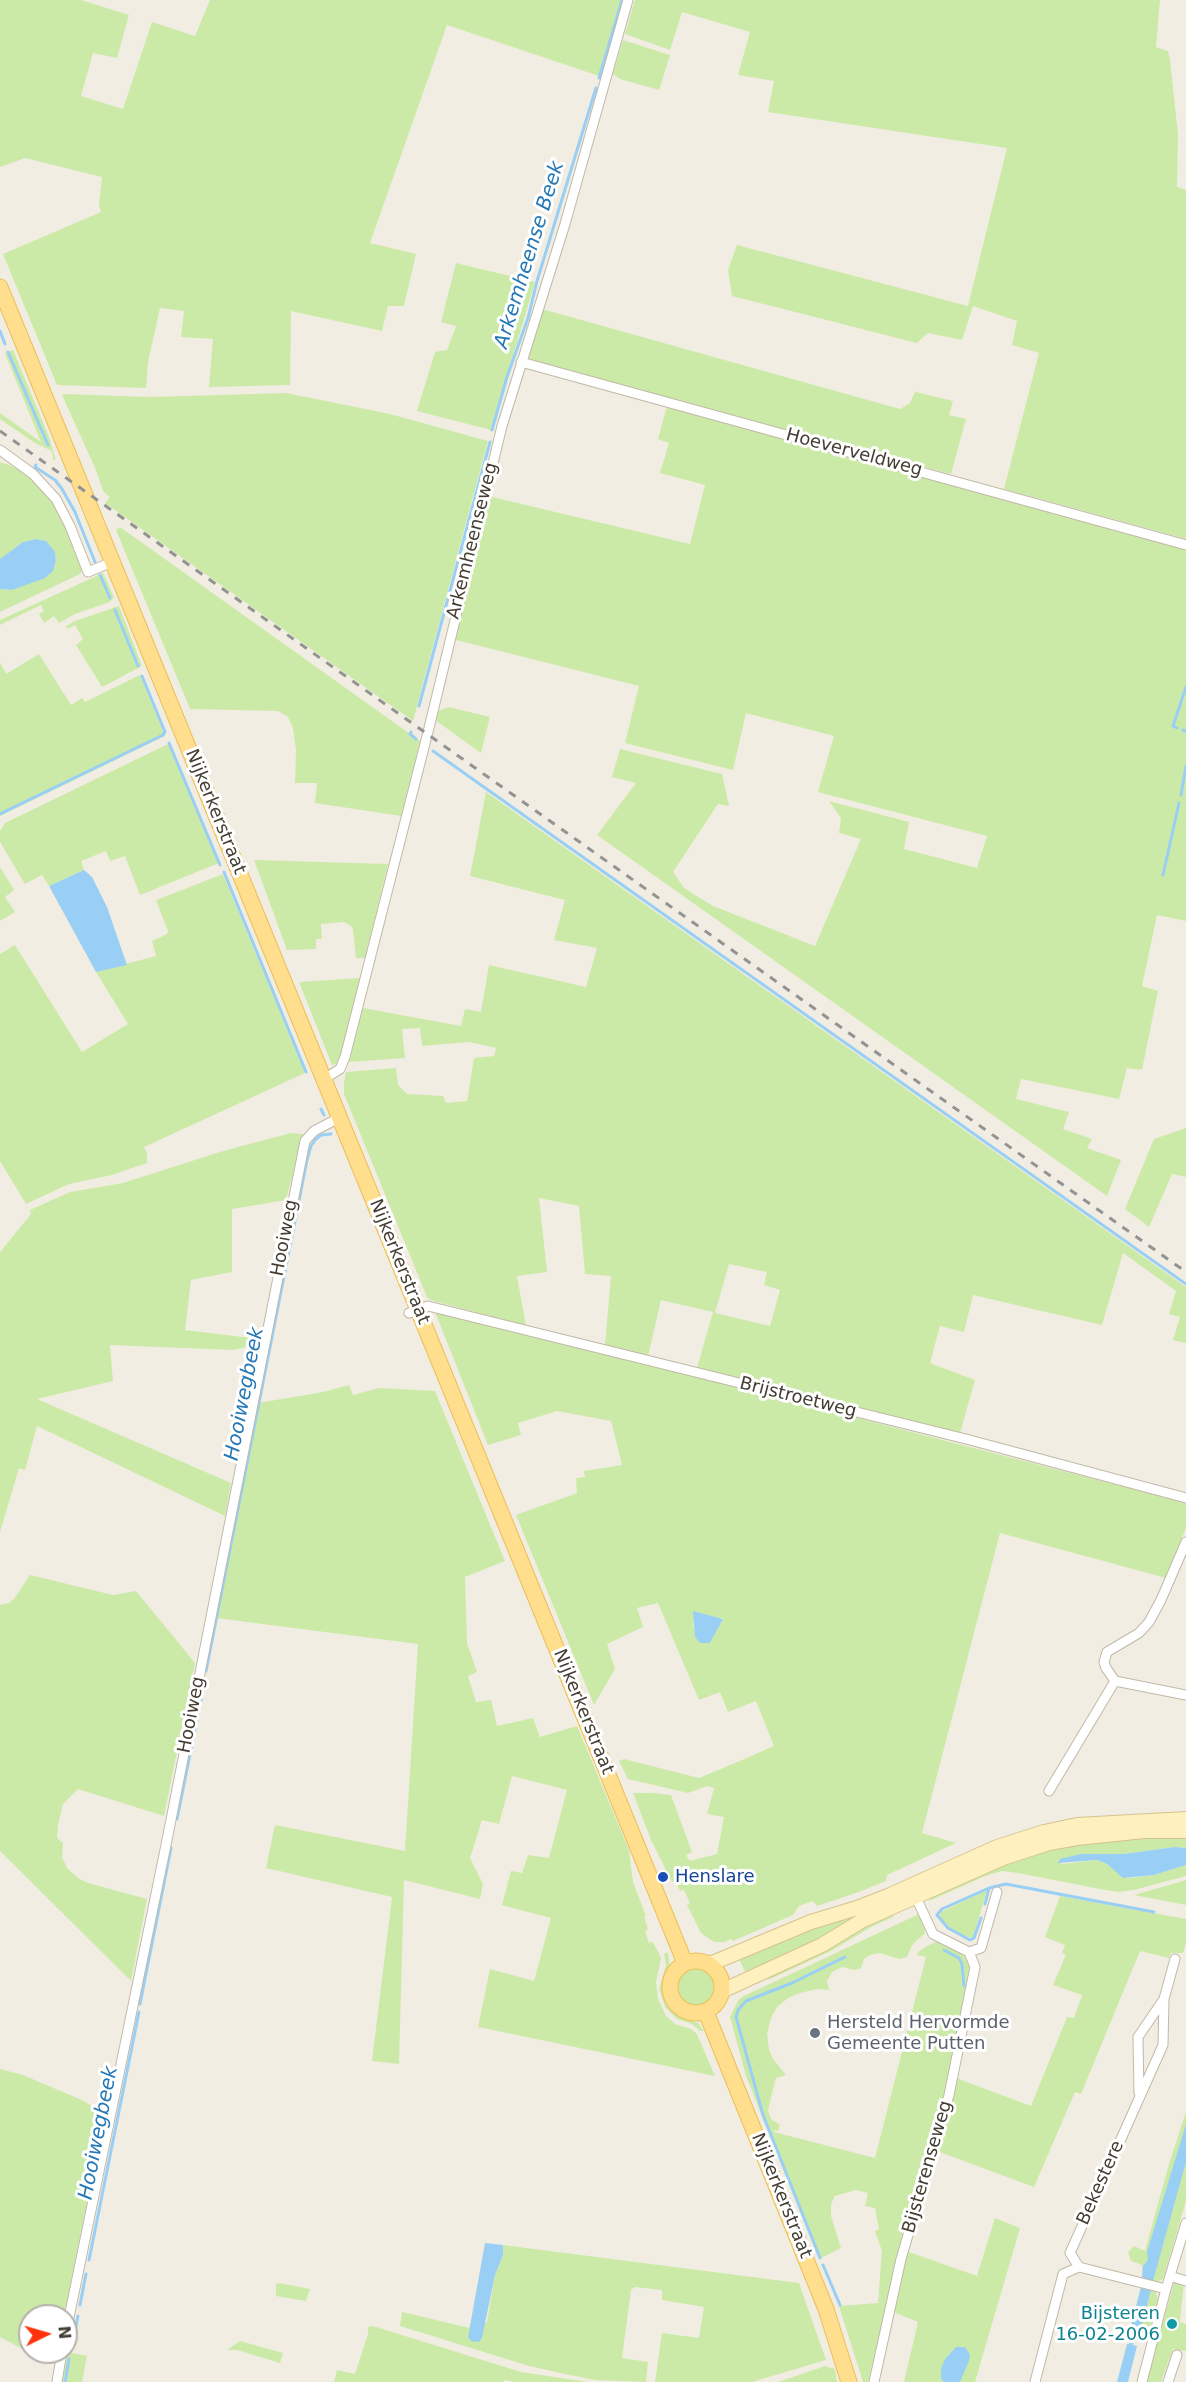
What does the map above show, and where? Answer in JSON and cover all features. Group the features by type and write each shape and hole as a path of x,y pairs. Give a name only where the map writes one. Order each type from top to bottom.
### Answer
{"main road":[{"name":"Nijkerkerstraat","path":"0,287 48,392 112,562 341,1118 414,1311 685,1963"},
{"path":"702,1961 710,1964 722,1980 720,2000 706,2012 695,2014 683,2011 674,2003 670,1992 670,1980 675,1970 685,1963 702,1961"},
{"name":"Nijkerkerstraat","path":"706,2012 826,2309 849,2382"}],"street":[{"name":"Arkemheenseweg","path":"324,1079 340,1069 345,1057 429,728 502,426 565,224 628,0"},
{"name":"Hoeverveldweg","path":"521,362 1186,545"},
{"path":"0,450 33,474 56,499 70,526 88,572 112,562"},
{"name":"Hooiweg","path":"72,2304 166,1845 305,1141 314,1131 341,1118"},
{"name":"Brijstroetweg","path":"414,1311 428,1306 966,1439 1186,1498"},
{"path":"1186,1542 1149,1622 1138,1633 1107,1652 1104,1662 1115,1681 1186,1695"},
{"path":"1049,1791 1115,1681"},
{"path":"722,1991 822,1945 914,1891 997,1847 1044,1832 1086,1824 1186,1819"},
{"path":"710,1964 811,1922 914,1891 1049,1843 1115,1833 1186,1831"},
{"path":"914,1891 933,1934 969,1952 981,1948 997,1892"},
{"name":"Bijsterenseweg","path":"874,2382 902,2259 949,2095 975,1967 969,1952"},
{"name":"Bekestere","path":"1079,2267 1070,2253 1162,2045 1164,1999 1175,1959"},
{"name":"Bekestere","path":"1139,2099 1138,2037 1164,1999"},
{"path":"1142,2382 1186,2223"},
{"path":"1034,2380 1063,2274 1079,2267 1166,2289"},
{"path":"1170,2276 1186,2281"},
{"path":"1168,2382 1177,2355"},
{"path":"57,2382 60,2364"}],"green space":[{"path":"0,0 81,0 129,15 117,58 93,53 81,96 123,109 152,22 195,36 210,0 621,0 599,76 447,25 370,243 416,254 404,306 388,306 382,331 291,311 290,385 209,387 213,339 181,337 184,311 160,308 148,362 146,388 57,385 3,254 101,212 99,205 102,177 25,158 0,167"},
{"path":"635,0 1160,0 1156,47 1168,51 1170,60 1178,134 1177,187 1186,190 1186,539 1004,489 1039,353 1012,345 1017,321 973,306 962,340 928,333 917,343 732,296 728,270 737,245 968,306 1007,148 768,112 774,81 738,75 750,32 682,12 670,50 625,34"},
{"path":"623,40 670,55 659,90 620,79 613,74"},
{"path":"456,263 535,282 491,430 417,411 435,352 447,350 456,326 441,322"},
{"path":"542,309 900,409 910,403 916,390 916,392 953,401 949,415 966,419 951,474 539,364 528,358"},
{"path":"13,350 49,437 56,460 53,459 52,451 35,443 0,419 0,413 41,442 5,353"},
{"path":"286,393 390,414 488,441 413,721 105,503 110,497 103,491 96,470 62,395 150,397"},
{"path":"667,406 1186,548 1186,921 1157,915 1142,986 1158,991 1142,1070 1127,1068 1119,1099 1021,1079 1016,1099 1069,1112 1063,1129 1092,1139 1087,1148 1121,1160 1107,1196 597,835 636,783 612,777 620,749 722,774 729,806 718,804 673,872 684,888 713,906 815,946 861,839 839,833 841,818 829,801 909,822 904,849 977,868 987,836 818,792 834,736 746,713 733,770 625,743 639,686 452,639 488,496 690,544 705,485 660,473 669,443 658,439"},
{"path":"0,462 21,469 55,501 83,569 80,574 0,612 0,589 12,590 55,566 56,556 46,541 36,539 23,542 0,559"},
{"path":"120,527 420,741 401,816 315,803 317,783 295,783 296,750 293,728 288,717 278,711 190,709 116,530"},
{"path":"103,573 114,597 110,602 75,614 59,623 54,616 44,623 39,614 44,611 41,605 0,625 0,620"},
{"path":"119,606 142,666 102,687 76,645 83,639 75,625 68,629 66,626"},
{"path":"39,654 71,705 82,698 85,702 140,675 165,736 0,816 0,662 6,674"},
{"path":"449,707 490,717 481,753 435,720 438,711"},
{"path":"168,744 219,863 140,895 125,856 110,861 106,851 81,861 84,870 49,886 42,875 25,884 0,842 0,831 5,823"},
{"path":"486,792 1186,1287 1186,1343 1173,1340 1180,1317 1169,1314 1176,1291 1123,1253 1102,1325 973,1295 964,1332 940,1326 930,1363 975,1380 960,1433 697,1368 713,1312 661,1300 648,1356 605,1345 611,1276 585,1274 579,1206 539,1198 547,1272 517,1276 526,1326 431,1300 427,1297 344,1094 346,1072 396,1068 398,1085 407,1094 443,1096 446,1103 467,1101 474,1058 494,1056 496,1048 469,1042 422,1046 420,1028 402,1029 405,1058 349,1062 363,1008 461,1026 465,1009 481,1012 489,965 586,987 597,948 554,940 565,900 470,876","holes":["729,1264 767,1272 764,1285 780,1290 770,1326 715,1313"]},
{"path":"254,860 388,864 365,958 356,958 353,929 344,922 321,924 322,939 316,939 316,949 287,950"},
{"path":"0,867 14,890 5,897 15,912 0,921"},
{"path":"223,874 305,1073 144,1147 147,1153 147,1163 112,1175 69,1184 26,1204 0,1161 0,954 15,945 82,1052 128,1024 96,972 156,956 152,941 167,934 168,931 156,900"},
{"path":"360,978 340,1057 338,1063 332,1065 299,982"},
{"path":"1186,1128 1186,1177 1172,1174 1149,1227 1125,1209 1154,1139"},
{"path":"291,1133 303,1134 286,1200 232,1209 232,1272 191,1280 185,1330 259,1339 258,1344 234,1350 110,1345 113,1381 37,1399 231,1483 225,1516 37,1426 25,1470 19,1468 0,1532 0,1252 31,1214 30,1210 70,1192 123,1183 223,1151"},
{"path":"435,1312 1175,1500 1186,1504 1186,1528 1166,1578 1000,1533 922,1833 956,1843 887,1875 886,1881 817,1906 813,1901 799,1906 793,1915 733,1941 731,1939 714,1942 701,1933 687,1905 690,1903 684,1890 680,1891 676,1881 672,1882 651,1840 633,1793 671,1795 692,1852 686,1855 690,1861 717,1854 724,1817 707,1814 714,1788 707,1786 688,1793 628,1779 619,1761 624,1759 699,1778 774,1746 756,1701 728,1712 720,1692 699,1700 658,1603 637,1608 643,1627 607,1644 615,1669 594,1705 516,1515 577,1493 576,1478 585,1477 584,1471 622,1465 611,1421 557,1411 518,1423 521,1435 488,1445","holes":["694,1618 723,1618 710,1643 693,1626"]},
{"path":"349,1385 353,1395 379,1388 435,1391 505,1561 465,1577 467,1643 477,1672 468,1676 476,1702 491,1700 497,1726 533,1718 540,1737 577,1726 629,1850 633,1882 646,1916 644,1917 648,1929 645,1931 649,1943 653,1942 661,1958 656,1982 658,1999 666,2016 675,2024 691,2029 697,2034 715,2076 478,2027 490,1969 534,1981 551,1918 502,1905 511,1871 522,1873 528,1855 549,1858 567,1790 512,1776 499,1824 482,1820 470,1858 483,1884 480,1899 404,1880 399,2064 372,2061 392,1897 266,1868 275,1825 405,1851 418,1644 216,1618 258,1403 323,1392"},
{"path":"30,1575 113,1595 136,1591 195,1663 164,1816 78,1789 63,1804 58,1825 57,1838 63,1843 62,1857 67,1868 78,1878 88,1883 147,1899 131,1981 0,1851 0,1605 14,1599"},
{"path":"1186,1834 1186,1848 1175,1847 1123,1854 1081,1854 1058,1861 1062,1864 1097,1860 1107,1864 1123,1877 1131,1878 1154,1875 1186,1865 1186,1876 1134,1890 1118,1892 1002,1871 985,1876 929,1901 932,1896 1001,1863 1066,1843 1147,1839"},
{"path":"1186,1880 1186,1905 1134,1895"},
{"path":"987,1890 973,1938 953,1930 940,1918 941,1912"},
{"path":"1060,1896 1186,1919 1186,1943 1183,1953 1171,1953 1169,1958 1140,1951 1081,2094 1075,2092 1034,2187 937,2151 956,2078 1031,2106 1067,2017 1074,2018 1082,1995 1053,1985 1066,1955 1062,1953 1065,1945 1045,1937"},
{"path":"889,1905 747,1976 738,1957 784,1936"},
{"path":"893,1913 893,1917 831,1951 768,1980 772,1972"},
{"path":"919,1914 926,1925 924,1934 912,1945 907,1957 899,1959 880,1953 870,1955 864,1959 861,1968 855,1970 842,1967 832,1972 827,1981 829,1990 817,1989 800,1993 788,1998 777,2007 771,2018 767,2034 773,2059 786,2075 776,2078 768,2111 771,2119 780,2125 778,2131 774,2132 875,2158 926,1957 917,1955 918,1952 938,1941 962,1952 971,1968 950,2073 923,2170 909,2206 868,2382 863,2382 839,2306 878,2303 882,2251 875,2231 879,2229 875,2208 865,2206 868,2193 856,2190 835,2196 831,2204 831,2216 841,2248 819,2259 746,2076 730,2017 739,1999 744,1996"},
{"path":"668,1952 670,1968 664,1989 667,1999 672,2009 698,2023 704,2031 677,2019 665,2007 659,1989 666,1965 664,1954"},
{"path":"696,1967 704,1968 710,1973 715,1979 715,1995 710,2001 704,2006 696,2007 688,2006 682,2001 677,1995 676,1987 677,1979 682,1973 688,1968"},
{"path":"0,2069 23,2075 84,2101 104,2118 66,2304 18,2304 18,2347 0,2337"},
{"path":"1186,2112 1186,2201 1163,2279 1156,2282 1143,2279 1142,2265 1131,2261 1128,2252 1134,2246 1145,2251"},
{"path":"995,2218 1020,2228 975,2382 960,2382 970,2355 952,2350 941,2369 941,2379 944,2382 904,2382 918,2322 891,2311 906,2251 977,2276"},
{"path":"503,2245 799,2283 826,2360 752,2382 655,2382 662,2333 699,2338 704,2307 662,2300 662,2290 635,2287 631,2290 622,2358 648,2362 646,2382 595,2380 529,2366 400,2326 402,2312 470,2328 468,2337 487,2322 495,2275 503,2255"},
{"path":"1174,2283 1184,2283 1180,2322 1186,2324 1186,2351 1173,2349 1161,2382 1146,2382"},
{"path":"276,2284 310,2289 306,2301 276,2296"},
{"path":"1141,2287 1155,2291 1158,2298 1147,2338 1139,2336 1138,2340 1128,2338"},
{"path":"373,2326 521,2372 588,2382 505,2380 503,2382 334,2382 337,2370 355,2374 368,2334 368,2327"},
{"path":"240,2341 283,2353 280,2363 237,2350 227,2350"},
{"path":"78,2354 87,2356 82,2382 62,2382 66,2364 78,2364"},
{"path":"825,2366 835,2369 837,2382 778,2382"}],"water":[{"path":"36,539 46,541 55,552 56,561 53,571 45,578 12,590 0,589 0,559 23,542"},
{"path":"84,870 92,877 107,907 127,965 96,972 49,886"},
{"path":"693,1611 723,1619 710,1643 700,1643 695,1637"},
{"path":"1175,1847 1186,1848 1186,1865 1154,1875 1123,1878 1107,1864 1097,1860 1058,1863 1060,1859 1081,1854 1123,1854"},
{"path":"1186,2124 1186,2162 1153,2281 1149,2280 1147,2289 1151,2290 1138,2340 1135,2340 1133,2345 1137,2346 1128,2382 1117,2382 1127,2344 1129,2344 1130,2339 1128,2338 1141,2287 1143,2266 1148,2260 1147,2252"},
{"path":"485,2243 503,2245 503,2255 495,2275 482,2338 479,2342 471,2341 468,2337"},
{"path":"956,2347 965,2347 970,2355 969,2361 960,2382 944,2382 941,2379 941,2369 945,2359"}],"waterway":[{"name":"Arkemheense Beek","path":"599,78 622,0"},
{"name":"Arkemheense Beek","path":"492,430 507,377 528,318 537,281 596,88"},
{"path":"0,331 5,344"},
{"path":"8,352 48,445"},
{"name":"Arkemheense Beek","path":"419,706 490,442"},
{"path":"36,465 35,467 55,480 62,489 75,512 95,562"},
{"path":"100,575 110,598"},
{"path":"115,610 138,666"},
{"path":"142,676 165,732"},
{"path":"1177,728 1173,726 1186,687"},
{"path":"0,814 163,735 165,731"},
{"name":"Arkemheense Beek","path":"411,732 410,734 416,739"},
{"name":"Hooiwegbeek","path":"169,743 220,865"},
{"path":"433,751 1186,1284"},
{"path":"1181,795 1186,766"},
{"path":"1163,875 1179,803"},
{"name":"Hooiwegbeek","path":"224,872 306,1072"},
{"name":"Hooiwegbeek","path":"321,1109 324,1115"},
{"name":"Hooiwegbeek","path":"206,1671 307,1160 315,1140 321,1135 331,1134"},
{"name":"Hooiwegbeek","path":"177,1819 205,1680"},
{"name":"Hooiwegbeek","path":"140,2004 171,1848"},
{"path":"981,1918 974,1938 970,1940 948,1928 937,1915 942,1909 989,1888 1006,1884 1154,1912"},
{"path":"985,1904 989,1888"},
{"path":"944,1950 959,1958 962,1964 964,1986"},
{"path":"820,2258 763,2115 736,2017 738,2010 746,2001 792,1983 845,1957"},
{"name":"Hooiwegbeek","path":"89,2260 139,2012"},
{"path":"823,2265 840,2305"},
{"name":"Hooiwegbeek","path":"80,2305 86,2274"},
{"name":"Hooiwegbeek","path":"65,2382 68,2364"}],"railway":[{"path":"0,431 1186,1272"}],"place":[{"name":"Henslare","path":"663,1877"},
{"name":"Hersteld Hervormde Gemeente Putten","path":"815,2033"},
{"name":"Bijsteren 16-02-2006","path":"1172,2324"}]}
